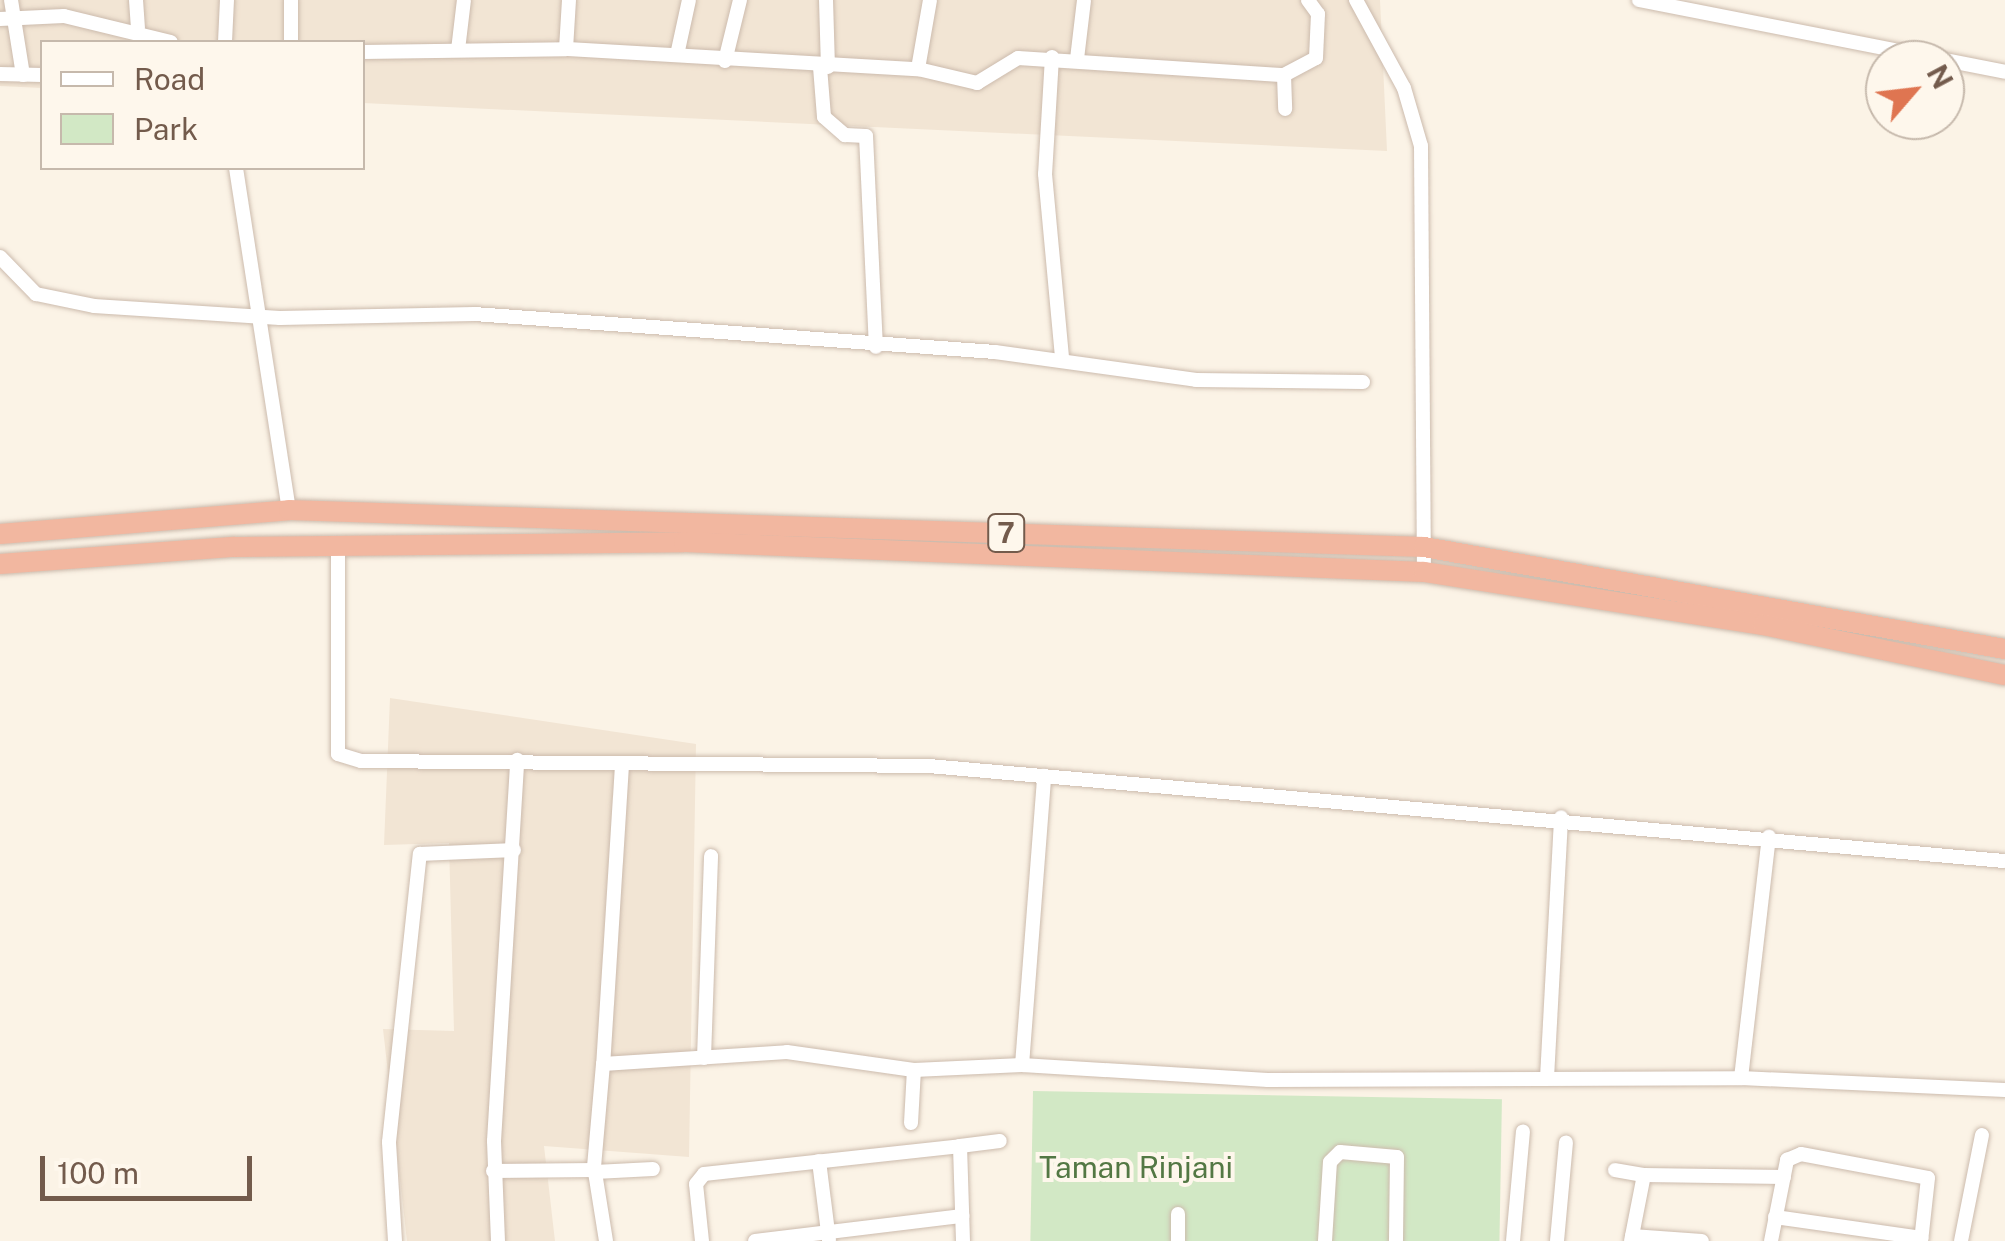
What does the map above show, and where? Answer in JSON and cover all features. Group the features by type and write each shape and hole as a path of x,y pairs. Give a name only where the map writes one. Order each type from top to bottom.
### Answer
{"highway":[{"name":"7","path":"0,534 227,512 289,510 1424,548 1770,600 2005,649"},
{"path":"227,512 234,547"},
{"path":"399,512 401,543"},
{"path":"929,555 930,529"},
{"path":"58,530 59,559"},
{"name":"7","path":"0,564 234,547 684,542 929,555 1424,572 1763,624 2005,675"}],"street":[{"path":"11,0 5,19 22,75"},
{"path":"136,0 138,28"},
{"path":"225,40 227,0"},
{"path":"291,0 292,40"},
{"path":"458,50 464,0"},
{"path":"566,48 569,0"},
{"path":"677,56 689,0"},
{"path":"725,61 740,0"},
{"path":"826,0 824,117 845,135 866,136 876,347"},
{"path":"918,69 930,0"},
{"path":"1078,59 1084,0"},
{"path":"365,52 566,48 824,67 918,69 982,83 1011,60 1052,57 1284,76 1316,58 1318,14 1308,0"},
{"path":"1356,0 1404,88 1421,146 1424,572"},
{"path":"1638,0 2005,72"},
{"path":"5,19 138,28 166,40"},
{"path":"1052,57 1045,174 1062,359"},
{"path":"0,74 40,76"},
{"path":"1284,76 1285,109"},
{"path":"236,170 289,510"},
{"path":"0,258 36,294 68,303 259,318 474,314 1062,359 1196,380 1363,382"},
{"path":"338,544 338,754 622,765 849,762 1561,817 2005,861"},
{"path":"498,1241 494,1171 517,760"},
{"path":"606,1241 595,1171 622,765"},
{"path":"1022,1064 1044,776"},
{"path":"1546,1078 1561,817"},
{"path":"1742,1078 1768,837"},
{"path":"395,1241 389,1142 418,860 433,849 514,850"},
{"path":"704,1058 711,856"},
{"path":"603,1064 787,1052 914,1070 1022,1064 1268,1080 1742,1078 2005,1090"},
{"path":"911,1123 914,1070"},
{"path":"1513,1241 1523,1131"},
{"path":"1961,1241 1982,1135"},
{"path":"702,1241 698,1178 1000,1142"},
{"path":"1557,1241 1566,1142"},
{"path":"960,1146 963,1241"},
{"path":"1324,1241 1330,1162 1340,1152 1397,1157 1396,1241"},
{"path":"1771,1241 1775,1217 1787,1160 1801,1154 1928,1178 1921,1240 1775,1217"},
{"path":"818,1161 829,1237"},
{"path":"494,1171 653,1168"},
{"path":"1615,1170 1644,1176 1784,1177"},
{"path":"1644,1176 1631,1239 1702,1241"},
{"path":"1178,1214 1178,1241"},
{"path":"754,1241 829,1237 962,1216"}],"shaded area":[{"path":"0,0 1380,0 1387,151 365,103 365,40 40,40 40,88 0,86"},
{"path":"390,698 696,744 689,1157 544,1146 555,1241 407,1241 383,1029 454,1031 449,843 384,845"}],"green space":[{"name":"Taman Rinjani","path":"1033,1091 1502,1099 1499,1241 1030,1241"}]}
